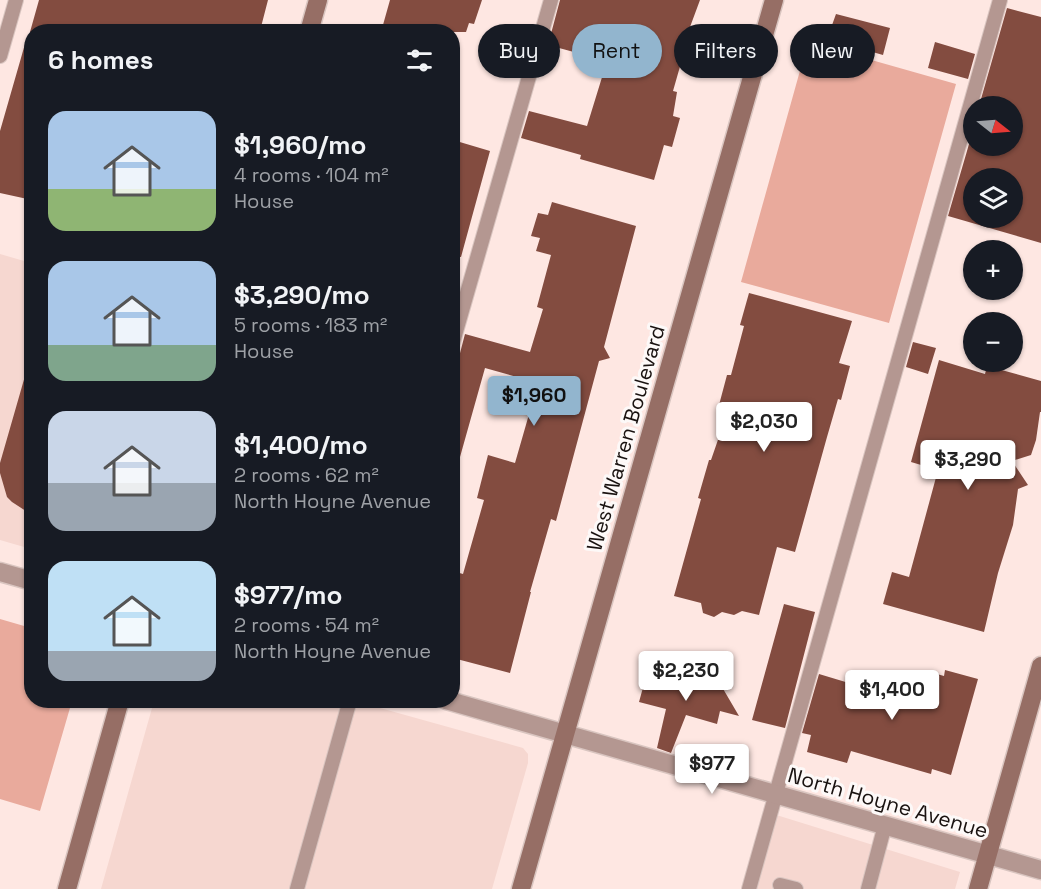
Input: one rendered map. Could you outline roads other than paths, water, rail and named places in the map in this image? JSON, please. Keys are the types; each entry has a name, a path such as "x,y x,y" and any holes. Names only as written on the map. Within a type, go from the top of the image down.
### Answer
{"street":[{"path":"311,24 318,0"},
{"name":"West Warren Boulevard","path":"521,889 774,0"},
{"path":"0,572 24,579"},
{"path":"978,889 1041,666"},
{"name":"North Hoyne Avenue","path":"460,704 1041,870"},
{"path":"67,889 118,708"}],"lane":[{"path":"0,56 5,19 16,0"},
{"path":"460,318 551,0"},
{"path":"749,889 1000,0"},
{"path":"297,889 348,708"},
{"path":"868,889 885,825"},
{"path":"780,885 796,889"}]}
